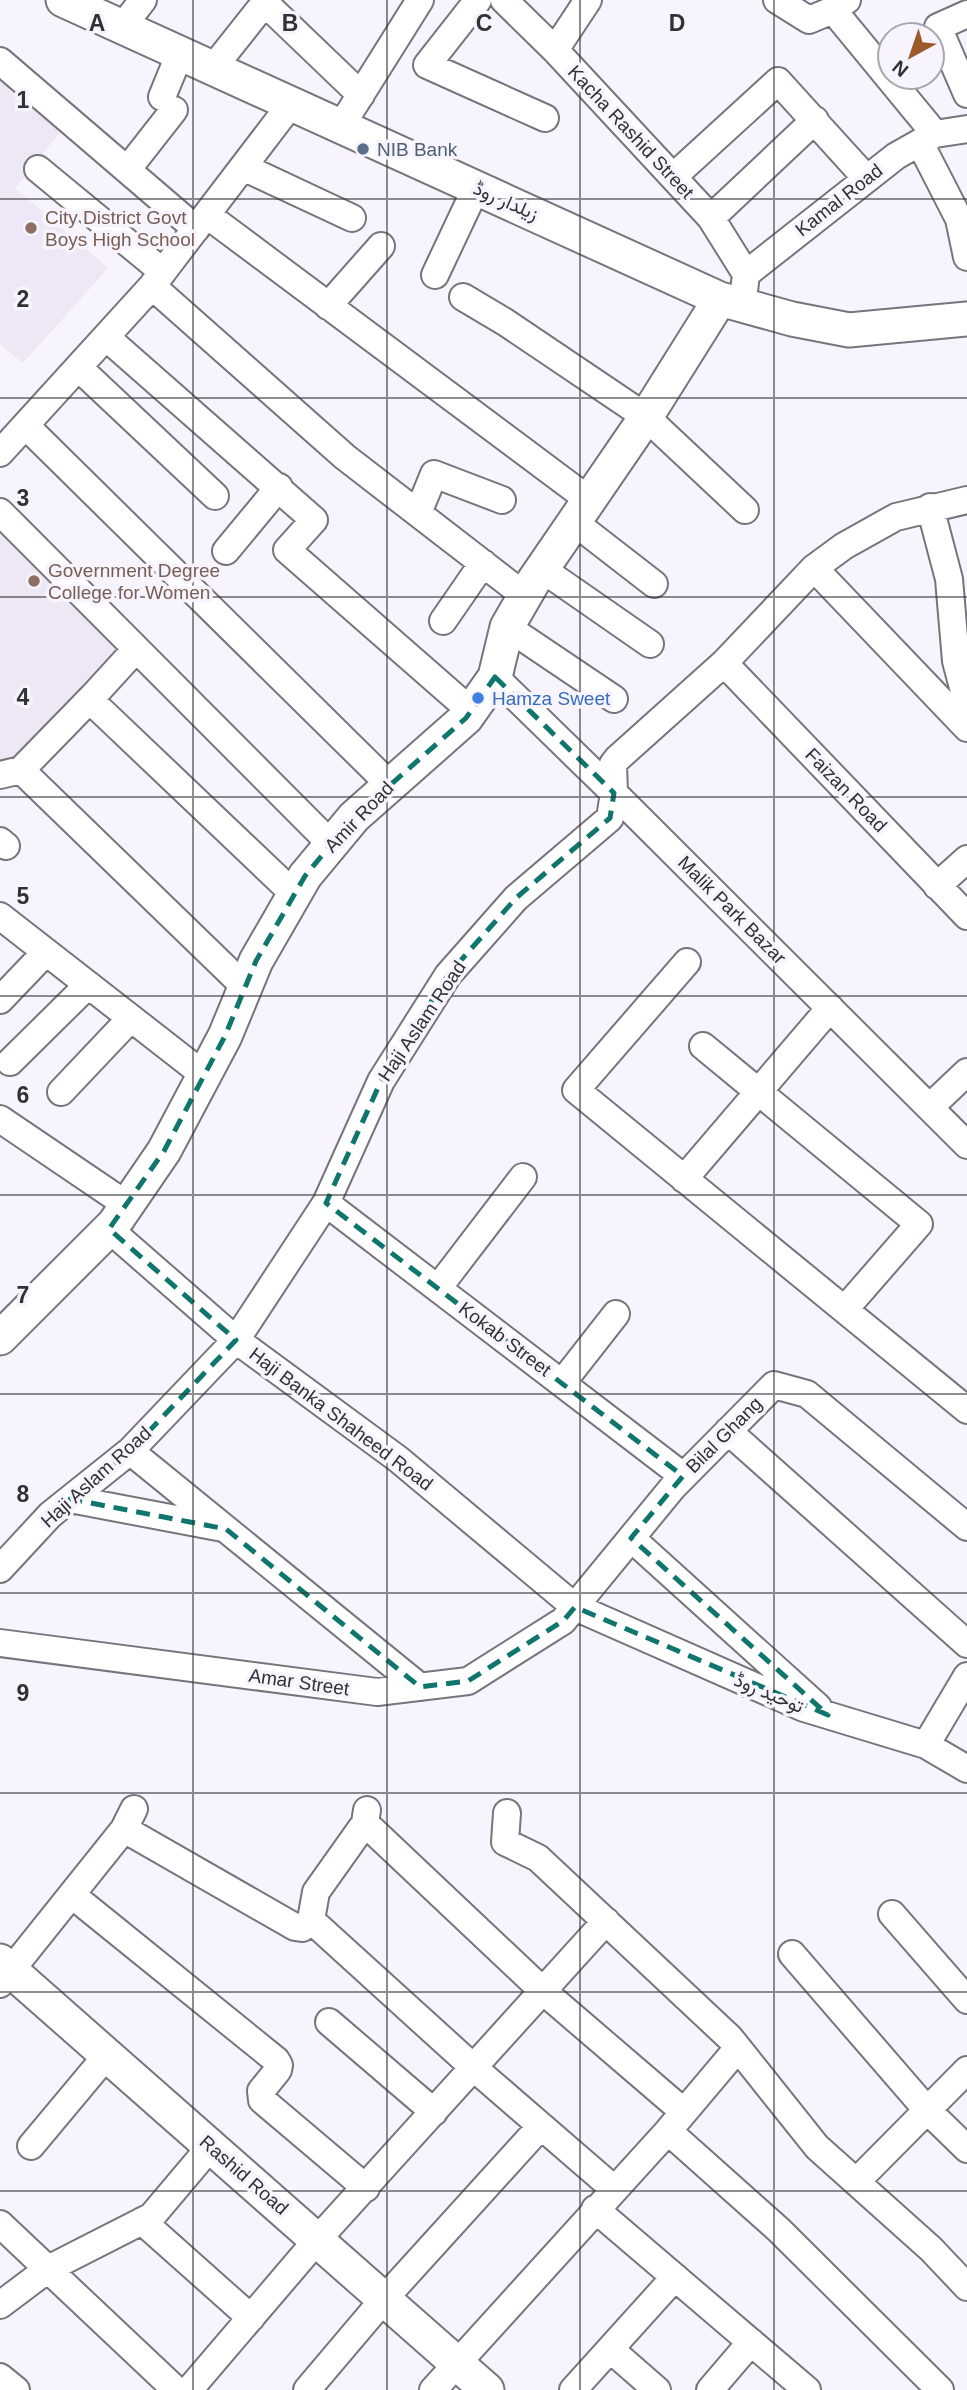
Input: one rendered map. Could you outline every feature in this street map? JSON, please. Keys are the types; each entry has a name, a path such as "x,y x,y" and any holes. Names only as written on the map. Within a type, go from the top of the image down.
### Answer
{"main road":[{"name":"زیلدار روڈ","path":"63,0 476,188 736,292 792,319 849,330 967,319"},
{"name":"Amir Road","path":"0,1338 118,1217 164,1151 225,1036 256,961 305,876 354,817 471,710 495,677 507,627 533,582 736,292"},
{"name":"Rashid Road","path":"4,1972 107,2055 487,2390"}],"street":[{"path":"122,27 143,0"},
{"path":"341,126 420,0"},
{"path":"478,0 427,65 545,118"},
{"name":"Kacha Rashid Street","path":"505,0 555,50 710,218 736,292"},
{"path":"555,50 588,0"},
{"path":"777,0 809,20 840,5 928,139 959,219 967,257"},
{"path":"213,68 266,1 361,95"},
{"path":"967,14 938,27 967,94"},
{"path":"127,170 168,104 180,53"},
{"path":"0,61 127,170 328,306 581,511 654,584"},
{"path":"673,177 778,81 866,178"},
{"path":"291,104 158,279 79,368 11,434 390,785"},
{"path":"710,218 815,120"},
{"name":"Kamal Road","path":"736,292 866,178 895,156 928,139 967,129"},
{"path":"243,167 352,218"},
{"path":"38,169 345,457 483,563 533,582 650,644"},
{"path":"435,275 476,188"},
{"path":"328,306 381,246"},
{"path":"463,297 505,322 646,417 745,510"},
{"path":"107,338 314,520 287,550 471,710"},
{"path":"79,368 215,496"},
{"path":"418,513 434,474 502,500"},
{"path":"226,551 279,487"},
{"name":"Haji Aslam Road","path":"0,1570 50,1516 130,1451 236,1340 326,1203 381,1081 448,975 516,898 610,818 614,793 612,771 617,759 724,663 814,568 844,546 896,517 967,499"},
{"path":"930,507 950,579 956,661 967,703"},
{"path":"0,512 331,844"},
{"path":"443,621 483,563"},
{"path":"814,568 967,728"},
{"path":"507,627 614,699"},
{"path":"136,649 90,700 10,772 245,987"},
{"name":"Faizan Road","path":"724,663 967,916"},
{"name":"Malik Park Bazar","path":"495,677 967,1144"},
{"path":"90,700 294,894"},
{"path":"937,886 967,859"},
{"path":"0,916 204,1075"},
{"path":"0,1000 46,952"},
{"path":"687,962 576,1090 967,1410"},
{"path":"10,1062 88,985"},
{"path":"684,1179 830,1008"},
{"path":"61,1092 131,1018"},
{"path":"703,1046 919,1224 845,1309"},
{"path":"930,1107 967,1072"},
{"name":"Haji Banka Shaheed Road","path":"0,1119 118,1217 236,1340 398,1459 575,1606"},
{"path":"438,1288 523,1177"},
{"name":"Kokab Street","path":"326,1203 684,1475"},
{"path":"562,1383 616,1314"},
{"name":"Bilal Ghang","path":"575,1606 684,1475 774,1385 807,1394 967,1527"},
{"path":"728,1431 967,1644"},
{"path":"130,1451 420,1687"},
{"path":"70,1499 226,1529"},
{"path":"631,1538 828,1715"},
{"name":"Amar Street","path":"0,1643 377,1692 468,1681 563,1621 575,1606"},
{"name":"توحید روڈ","path":"575,1606 804,1708 926,1745 967,1769"},
{"path":"926,1745 967,1676"},
{"path":"507,1813 505,1842 538,1858 738,2048 817,2147 931,2249 967,2287"},
{"path":"4,1972 72,1895 129,1819 295,1927 302,1928 311,1920 317,1892 366,1817 676,2121 779,2230 940,2390"},
{"path":"72,1895 276,2060 278,2070 261,2091 262,2100 366,2188"},
{"path":"892,1914 967,2000"},
{"path":"311,1920 474,2068 614,2189"},
{"path":"189,2390 317,2240 606,1921"},
{"path":"792,1954 927,2110 967,2149"},
{"path":"329,2022 434,2112"},
{"path":"433,2390 676,2121 738,2048"},
{"path":"31,2146 107,2055"},
{"path":"856,2182 967,2070"},
{"path":"307,2390 384,2299 541,2126"},
{"path":"0,2305 48,2269 152,2216 211,2146"},
{"path":"595,2209 807,2390"},
{"path":"142,2221 251,2318"},
{"path":"0,2224 176,2390"},
{"path":"573,2390 675,2277"},
{"path":"710,2390 751,2342"},
{"path":"610,2349 657,2390"},
{"path":"0,2377 16,2390"}],"highlighted area":[{"path":"495,677 614,793 610,818 516,898 448,975 381,1081 326,1203 683,1476 631,1538 828,1715 575,1607 563,1621 468,1681 420,1687 226,1529 70,1499 130,1451 236,1340 109,1229 164,1151 225,1036 256,961 305,876 354,817 466,718"}],"shaded area":[{"name":"City District Govt Boys High School","path":"0,63 67,123 15,188 108,268 23,363 0,344"},
{"name":"Government Degree College for Women","path":"0,512 136,649 0,775"}],"place":[{"name":"NIB Bank","path":"363,149"},
{"name":"City District Govt Boys High School","path":"31,228"},
{"name":"Government Degree College for Women","path":"34,581"},
{"name":"Hamza Sweet","path":"478,698"}]}
